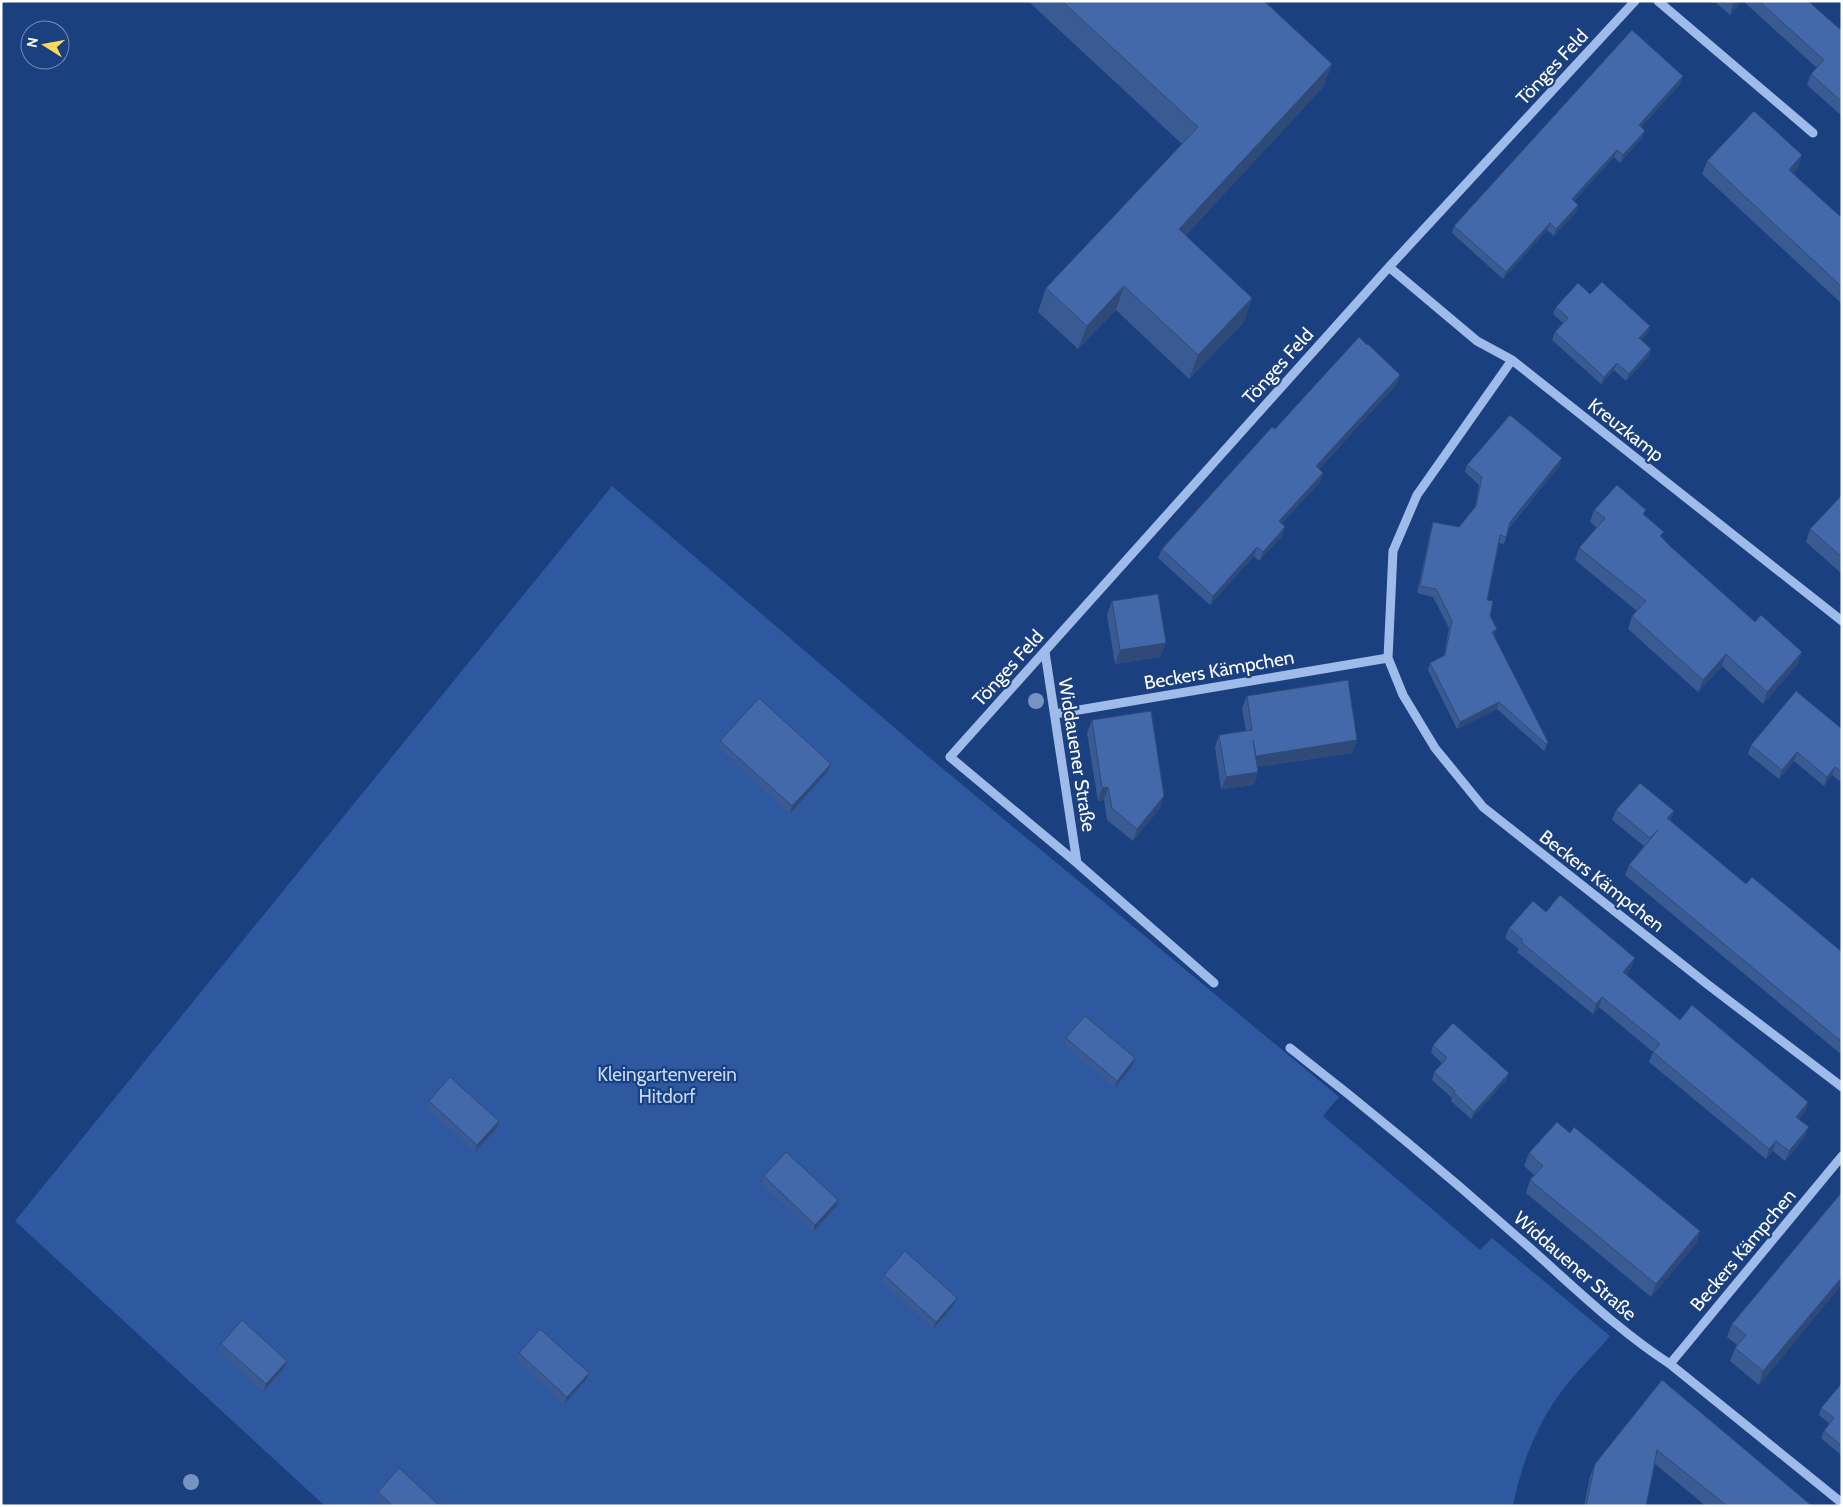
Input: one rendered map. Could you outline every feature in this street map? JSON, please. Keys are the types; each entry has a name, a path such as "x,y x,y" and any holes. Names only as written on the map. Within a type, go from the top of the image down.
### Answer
{"street":[{"name":"Tönges Feld","path":"950,757 1388,267 1635,1"},
{"path":"1658,1 1813,133"},
{"name":"Kreuzkamp","path":"1388,267 1477,341 1512,360 1842,622"},
{"name":"Beckers Kämpchen","path":"1512,360 1417,495 1392,551 1388,658 1403,694 1435,748 1483,807 1597,898 1842,1087"},
{"name":"Widdauener Straße","path":"1045,652 1077,863"},
{"name":"Beckers Kämpchen","path":"1055,714 1388,658"},
{"name":"Widdauener Straße","path":"950,757 1077,863 1214,983"},
{"name":"Widdauener Straße","path":"1290,1048 1344,1090 1503,1224 1643,1347 1670,1364 1842,1503"},
{"name":"Beckers Kämpchen","path":"1670,1364 1842,1156"}],"green space":[{"name":"Kleingartenverein Hitdorf","path":"612,486 930,758 1339,1097 1323,1116 1480,1250 1492,1238 1610,1336 1567,1385 1544,1418 1525,1461 1513,1506 325,1506 15,1221"}],"building":[{"path":"1062,1 1264,1 1332,64 1179,229 1252,298 1198,355 1124,286 1087,326 1046,288 1198,127"},
{"path":"1759,1 1808,1 1842,31 1842,102 1811,74 1824,60"},
{"path":"1632,30 1683,76 1639,125 1645,131 1623,155 1617,150 1572,199 1578,205 1556,229 1550,223 1506,272 1454,226"},
{"path":"1754,111 1802,155 1789,170 1842,218 1842,287 1707,161"},
{"path":"1602,282 1650,326 1639,338 1651,349 1629,374 1617,363 1604,377 1555,332 1568,318 1556,307 1578,283 1590,294"},
{"path":"1359,337 1400,375 1316,466 1323,473 1279,521 1285,527 1263,552 1257,547 1213,596 1162,549 1272,427 1275,429"},
{"path":"1510,415 1562,458 1510,522 1506,537 1500,535 1487,600 1493,601 1490,616 1497,629 1492,632 1548,742 1546,744 1499,702 1460,722 1430,663 1445,655 1452,621 1436,589 1420,586 1433,522 1459,527 1476,506 1482,477 1467,465"},
{"path":"1617,485 1646,510 1643,514 1664,532 1660,536 1671,547 1755,622 1761,615 1802,652 1767,692 1726,654 1703,680 1632,616 1646,601 1579,548 1605,518 1594,510"},
{"path":"1842,495 1842,557 1810,529"},
{"path":"1158,594 1166,643 1120,650 1112,601"},
{"path":"1348,680 1357,740 1256,756 1253,740 1258,772 1226,777 1219,735 1252,730 1247,696"},
{"path":"1796,691 1842,729 1842,772 1835,767 1827,777 1797,752 1782,770 1751,745"},
{"path":"759,698 831,764 792,806 720,741"},
{"path":"1151,711 1164,796 1137,829 1112,808 1108,787 1102,788 1092,720"},
{"path":"1640,783 1674,811 1667,818 1746,884 1752,877 1842,952 1842,1042 1629,865 1658,830 1650,838 1616,810"},
{"path":"1560,895 1635,958 1623,972 1680,1020 1692,1005 1808,1102 1796,1117 1809,1127 1789,1151 1776,1141 1769,1149 1653,1052 1660,1044 1602,997 1596,1004 1521,942 1523,940 1509,928 1533,901 1546,912"},
{"path":"1085,1016 1135,1058 1117,1081 1066,1038"},
{"path":"1453,1023 1509,1073 1474,1112 1434,1072 1447,1058 1433,1045"},
{"path":"450,1077 499,1121 477,1145 429,1101"},
{"path":"1557,1122 1570,1133 1574,1127 1700,1231 1656,1284 1530,1180 1543,1166 1529,1153"},
{"path":"786,1152 838,1200 815,1225 764,1176"},
{"path":"1842,1192 1842,1277 1763,1371 1735,1348 1746,1335 1732,1324"},
{"path":"905,1251 957,1298 936,1322 884,1275"},
{"path":"242,1320 287,1361 266,1384 221,1344"},
{"path":"540,1329 589,1373 567,1397 519,1353"},
{"path":"1662,1380 1812,1506 1726,1506 1657,1450 1646,1506 1586,1506 1595,1464"},
{"path":"1842,1383 1842,1446 1824,1431 1834,1418 1821,1408"},
{"path":"399,1468 440,1506 393,1506 378,1492"}]}
